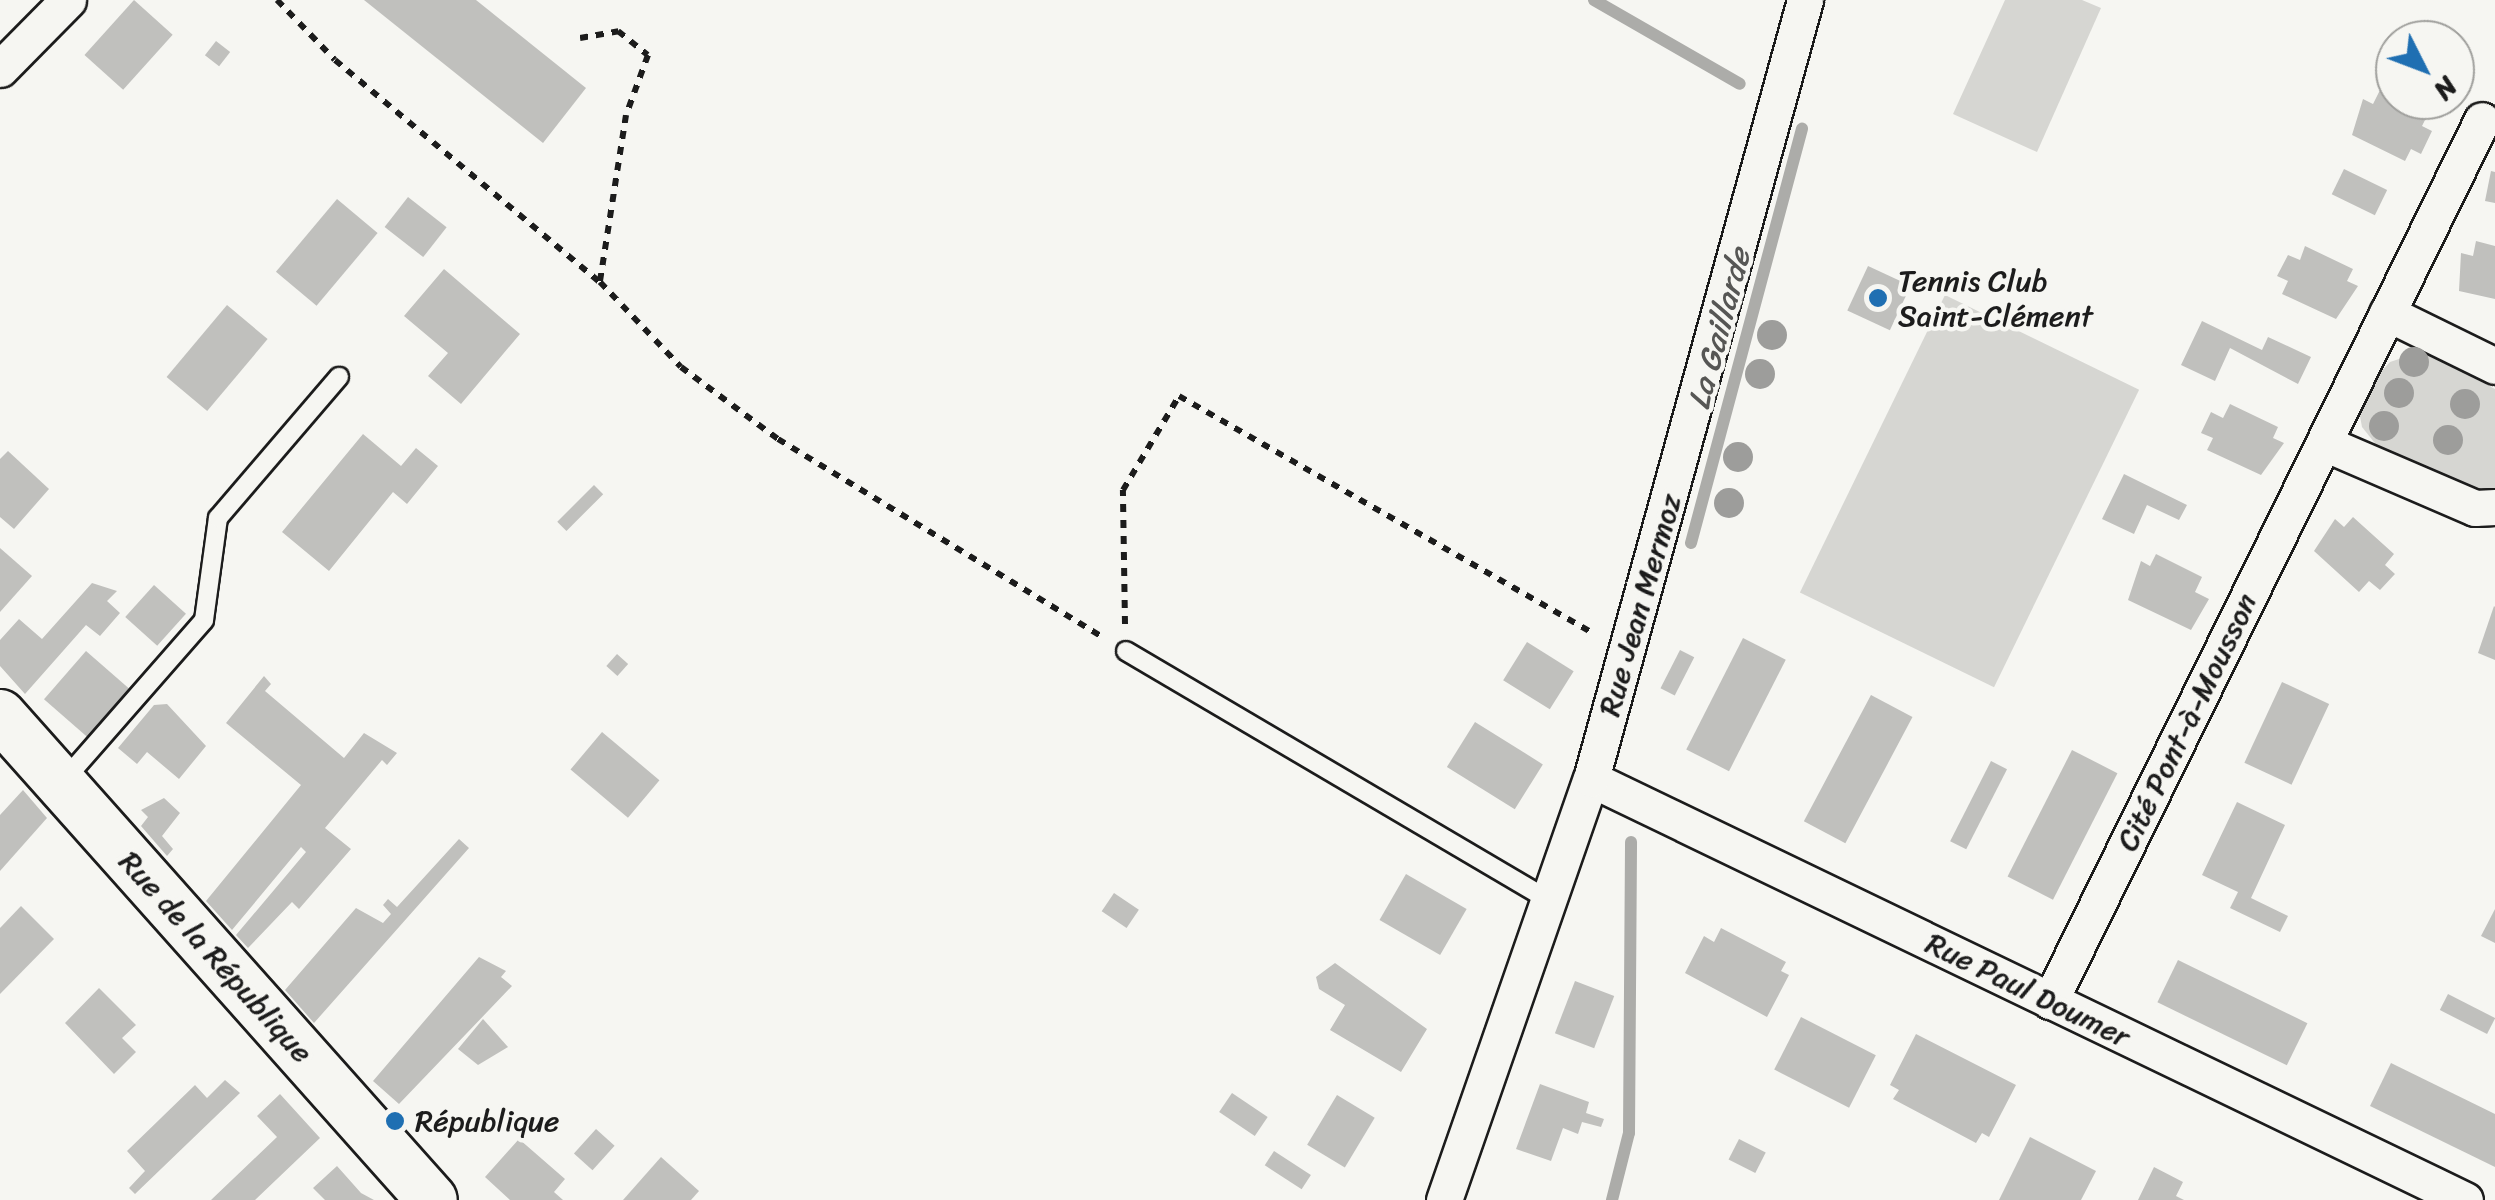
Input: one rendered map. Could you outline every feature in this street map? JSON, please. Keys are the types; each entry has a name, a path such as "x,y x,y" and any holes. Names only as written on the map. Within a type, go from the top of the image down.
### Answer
{"main road":[{"name":"Rue de la République","path":"0,714 432,1200"}],"street":[{"path":"0,68 68,0"},
{"name":"Rue Jean Mermoz","path":"1444,1200 1591,779 1805,0"},
{"name":"Cité Pont-à-Mousson","path":"2050,1001 2482,120"},
{"path":"2388,313 2495,366"},
{"path":"2324,443 2475,508 2495,506"},
{"name":"Rue Paul Doumer","path":"1591,779 2465,1200"}],"lane":[{"path":"61,783 204,620 218,518 339,378"},
{"path":"1126,650 1549,900"}],"path":[{"path":"277,0 335,60 600,282 681,367 778,439 1126,650"},
{"path":"580,38 618,32 648,55 626,115 600,282"},
{"path":"1126,650 1122,490 1179,396 1626,652"}],"shaded area":[{"path":"2005,0 2082,0 2101,8 2037,152 1953,114"},
{"path":"1945,295 2139,390 1994,687 1800,593"},
{"path":"2423,351 2495,389 2495,493 2468,493 2382,452 2362,427 2359,411 2377,376 2390,362"}],"building":[{"path":"134,0 173,35 123,90 84,55"},
{"path":"364,0 476,0 586,88 543,143"},
{"path":"216,41 230,52 219,66 205,55"},
{"path":"2363,99 2373,104 2375,100 2375,120 2425,120 2422,126 2432,131 2421,154 2411,149 2405,161 2352,135"},
{"path":"2344,169 2387,190 2375,215 2332,194"},
{"path":"2491,171 2495,172 2495,203 2485,201"},
{"path":"408,197 447,227 423,257 385,227"},
{"path":"337,199 378,233 317,306 276,272"},
{"path":"2476,241 2495,246 2495,299 2459,291 2461,253 2473,256"},
{"path":"2305,246 2353,269 2347,281 2358,286 2336,319 2282,294 2288,281 2277,276 2288,255 2300,260"},
{"name":"Tennis Club Saint-Clément","path":"1868,266 1911,286 1890,330 1847,310"},
{"path":"444,269 520,334 461,404 428,376 448,353 404,316"},
{"path":"227,305 268,339 207,411 167,377"},
{"path":"2202,321 2262,350 2268,337 2311,357 2298,384 2230,348 2215,381 2181,365"},
{"path":"2230,404 2278,427 2273,438 2284,443 2261,475 2207,450 2213,438 2201,433 2211,412 2223,418"},
{"path":"363,434 401,466 416,448 438,466 407,504 393,492 329,571 282,532"},
{"path":"8,451 49,489 14,529 0,517 0,459"},
{"path":"2124,474 2187,505 2179,520 2147,505 2134,534 2102,519"},
{"path":"594,485 603,494 566,531 557,522"},
{"path":"2353,517 2394,554 2385,565 2395,574 2380,590 2369,581 2359,592 2314,551 2335,519 2344,527"},
{"path":"0,548 32,576 0,612"},
{"path":"2156,554 2202,577 2195,592 2209,599 2191,630 2128,600 2141,561 2150,566"},
{"path":"92,583 117,591 107,601 120,613 100,636 86,625 25,694 0,666 0,640 19,619 42,639"},
{"path":"154,585 186,614 157,646 125,617"},
{"path":"2495,607 2495,660 2478,653"},
{"path":"1743,638 1786,660 1729,771 1686,749"},
{"path":"1527,642 1574,671 1550,709 1503,680"},
{"path":"1680,650 1694,657 1675,696 1660,688"},
{"path":"86,651 129,688 87,737 44,699"},
{"path":"617,654 628,664 617,676 606,666"},
{"path":"264,676 271,684 265,691 344,758 364,733 397,753 387,765 382,760 325,828 351,849 299,909 292,902 248,948 236,935 306,852 301,847 232,930 206,901 301,785 226,723"},
{"path":"2282,682 2329,704 2292,785 2244,763"},
{"path":"1871,695 1912,717 1845,843 1804,821"},
{"path":"167,704 206,746 179,779 147,752 137,764 118,748 154,705"},
{"path":"1475,722 1543,764 1515,809 1447,767"},
{"path":"602,732 659,780 628,818 571,770"},
{"path":"2072,750 2117,773 2053,900 2008,877"},
{"path":"1991,761 2007,769 1966,849 1950,841"},
{"path":"23,790 47,818 0,871 0,815"},
{"path":"164,798 180,813 162,836 173,849 167,856 141,826 148,817 141,810"},
{"path":"2237,802 2285,825 2251,898 2288,916 2280,932 2230,908 2238,892 2202,875"},
{"path":"459,839 469,848 314,1023 285,990 356,908 383,923 391,914 383,905 388,899 397,907"},
{"path":"1406,874 1467,909 1440,955 1380,920"},
{"path":"1114,893 1139,910 1127,928 1102,911"},
{"path":"21,906 54,939 0,994 0,928"},
{"path":"2495,909 2495,943 2481,936"},
{"path":"1721,928 1786,962 1781,971 1789,975 1767,1017 1685,973 1704,936 1714,942"},
{"path":"479,957 506,971 501,977 512,986 399,1104 373,1081"},
{"path":"2178,960 2307,1023 2287,1065 2157,1002"},
{"path":"1335,963 1427,1029 1401,1072 1330,1030 1345,1005 1319,989 1316,977"},
{"path":"1575,981 1614,996 1594,1048 1555,1033"},
{"path":"99,988 136,1025 122,1038 136,1052 114,1074 65,1023"},
{"path":"2448,994 2495,1018 2487,1034 2440,1010"},
{"path":"1801,1017 1876,1055 1849,1108 1774,1070"},
{"path":"483,1019 508,1047 478,1065 458,1049"},
{"path":"1916,1034 2016,1085 1989,1137 1982,1133 1976,1143 1893,1099 1899,1090 1890,1085"},
{"path":"2391,1063 2495,1114 2495,1167 2370,1106"},
{"path":"225,1080 240,1093 135,1194 129,1188 145,1171 127,1151 195,1085 207,1098"},
{"path":"1540,1084 1589,1102 1586,1113 1604,1119 1601,1127 1582,1122 1578,1134 1563,1128 1551,1161 1516,1149"},
{"path":"1232,1093 1268,1117 1255,1136 1219,1112"},
{"path":"280,1094 320,1138 255,1200 211,1200 277,1137 257,1116"},
{"path":"1337,1095 1375,1118 1345,1167 1307,1145"},
{"path":"596,1129 615,1146 592,1170 574,1154"},
{"path":"2030,1137 2096,1171 2081,1200 1999,1200"},
{"path":"519,1139 565,1179 554,1192 563,1200 510,1200 485,1177"},
{"path":"1739,1139 1766,1153 1755,1173 1729,1159"},
{"path":"1274,1151 1311,1175 1302,1189 1265,1165"},
{"path":"661,1157 699,1191 691,1200 623,1200"},
{"path":"337,1166 361,1193 374,1200 325,1200 313,1188"},
{"path":"2154,1167 2183,1182 2176,1196 2184,1200 2138,1200"}],"waterway":[{"name":"La Gaillarde","path":"1594,0 1740,84"},
{"name":"La Gaillarde","path":"1691,543 1802,129"},
{"name":"La Gaillarde","path":"1612,1200 1629,1133 1631,842"}],"place":[{"name":"Tennis Club Saint-Clément","path":"1878,298"},
{"name":"République","path":"395,1121"}]}
